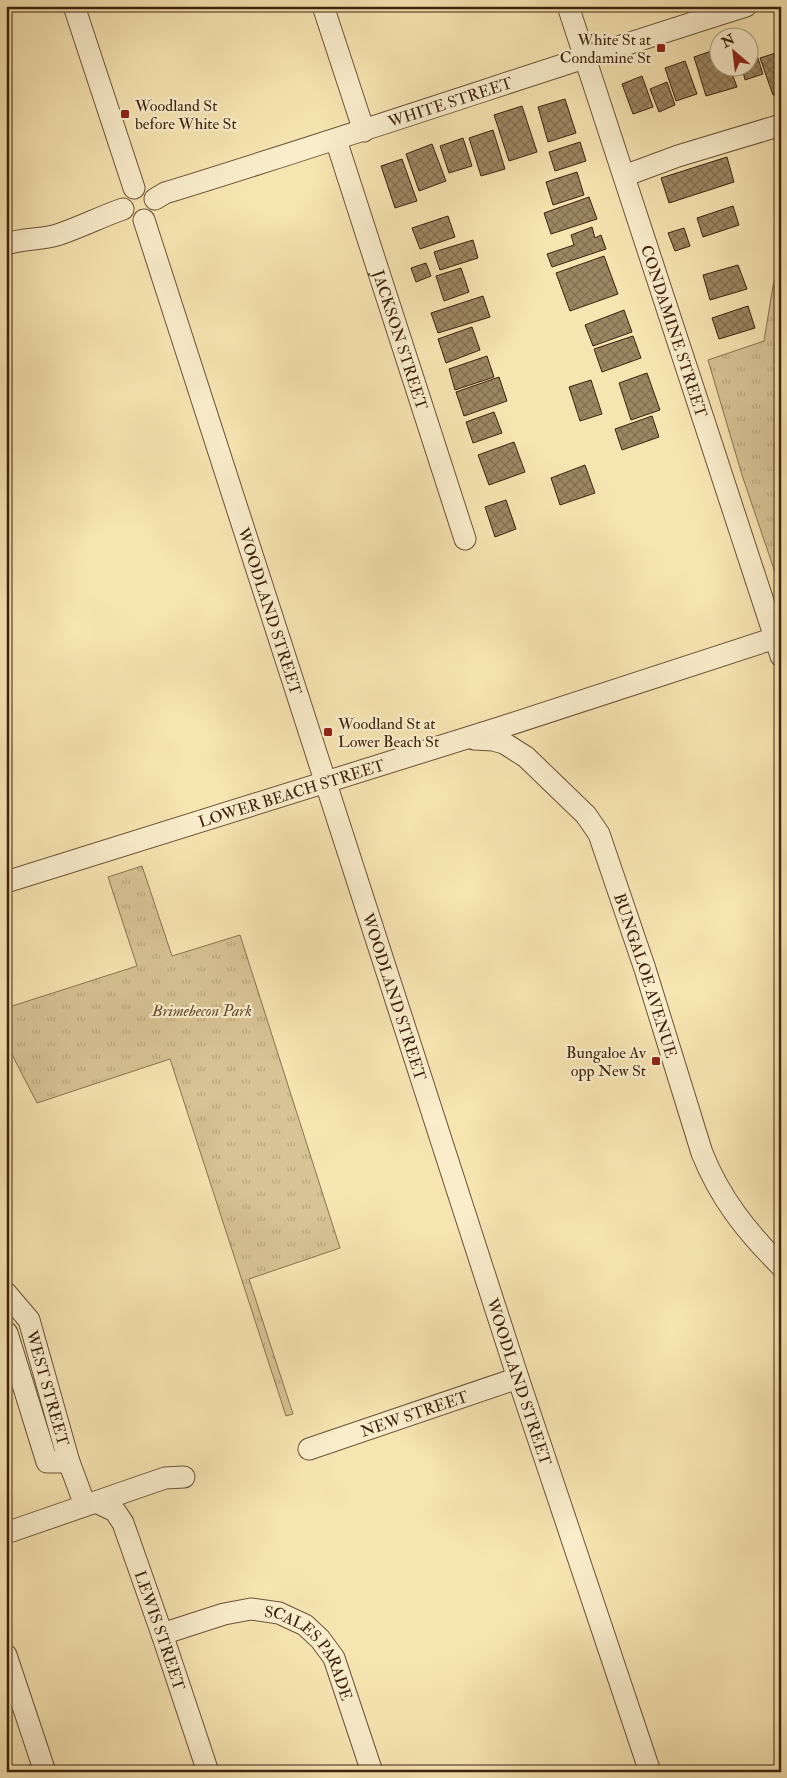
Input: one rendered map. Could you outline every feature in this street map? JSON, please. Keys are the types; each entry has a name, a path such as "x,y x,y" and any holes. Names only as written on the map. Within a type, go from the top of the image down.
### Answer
{"street":[{"path":"74,6 134,188"},
{"path":"323,6 364,131"},
{"name":"CONDAMINE STREET","path":"568,6 778,647"},
{"name":"WHITE STREET","path":"155,199 165,193 364,131 584,57 746,6"},
{"path":"624,176 696,150 781,125"},
{"name":"JACKSON STREET","path":"336,140 465,539"},
{"path":"134,188 147,189 155,199 156,204 152,214 144,220 129,218 123,209 125,194 134,188"},
{"path":"6,244 20,239 54,236 123,209"},
{"name":"WOODLAND STREET","path":"144,220 518,1378 650,1772"},
{"name":"LOWER BEACH STREET","path":"6,882 461,739 778,647"},
{"name":"BUNGALOE AVENUE","path":"461,739 493,740 515,748 586,815 599,834 645,969 708,1170 740,1222 781,1266"},
{"name":"WEST STREET","path":"6,1294 28,1320 70,1462 90,1504"},
{"name":"WEST STREET","path":"7,1333 47,1462 70,1462"},
{"name":"NEW STREET","path":"309,1448 518,1378"},
{"path":"6,1533 165,1478 184,1477"},
{"name":"LEWIS STREET","path":"90,1504 115,1511 123,1523 208,1772"},
{"name":"SCALES PARADE","path":"162,1634 224,1614 251,1609 279,1613 305,1625 320,1638 334,1658 372,1772"},
{"path":"6,1655 45,1772"}],"green space":[{"path":"780,263 781,590 742,475 708,360 764,341 773,286"},
{"name":"Brimebecon Park","path":"142,866 172,956 240,935 340,1248 249,1279 293,1414 286,1416 170,1059 37,1103 6,1043 6,1008 137,966 108,877"}],"building":[{"path":"710,51 710,78 734,78 737,87 706,96 694,57"},
{"path":"779,52 781,57 781,93 773,95 760,58"},
{"path":"685,61 697,94 676,101 665,68"},
{"path":"642,76 653,107 633,114 622,84"},
{"path":"667,82 675,105 659,112 650,89"},
{"path":"565,99 576,133 548,142 538,107"},
{"path":"522,106 537,152 509,161 494,115"},
{"path":"493,130 505,169 481,176 469,138"},
{"path":"463,138 472,166 449,173 440,146"},
{"path":"580,142 586,161 555,171 549,152"},
{"path":"432,144 446,181 419,191 406,154"},
{"path":"727,157 734,182 669,203 661,178"},
{"path":"402,159 417,201 395,208 381,166"},
{"path":"577,172 584,195 553,205 546,182"},
{"path":"589,197 597,219 551,234 544,213"},
{"path":"733,206 739,225 703,237 697,218"},
{"path":"448,216 455,237 420,249 412,228"},
{"path":"592,227 595,238 601,235 606,249 552,267 547,254 574,245 571,235"},
{"path":"684,228 690,246 675,251 668,233"},
{"path":"473,240 478,258 440,270 434,252"},
{"path":"604,256 618,294 570,311 556,273"},
{"path":"426,263 431,276 416,282 411,268"},
{"path":"738,265 747,289 710,300 703,275"},
{"path":"461,268 469,292 444,301 436,276"},
{"path":"483,296 490,317 438,333 431,313"},
{"path":"748,306 755,328 719,339 712,318"},
{"path":"624,310 632,332 593,346 585,325"},
{"path":"472,327 480,350 446,363 438,339"},
{"path":"633,336 641,358 602,372 594,349"},
{"path":"487,356 494,377 455,390 449,369"},
{"path":"647,373 660,410 631,420 619,383"},
{"path":"499,377 507,401 464,416 456,392"},
{"path":"591,380 602,414 580,421 569,387"},
{"path":"494,412 502,433 473,443 466,422"},
{"path":"652,416 659,437 622,450 615,429"},
{"path":"514,442 525,472 489,485 478,455"},
{"path":"585,465 595,493 560,505 551,478"},
{"path":"506,500 516,529 495,537 485,507"}],"place":[{"name":"White St at Condamine St","path":"661,48"},
{"name":"Woodland St before White St","path":"125,114"},
{"name":"Woodland St at Lower Beach St","path":"328,732"},
{"name":"Bungaloe Av opp New St","path":"656,1061"}]}
